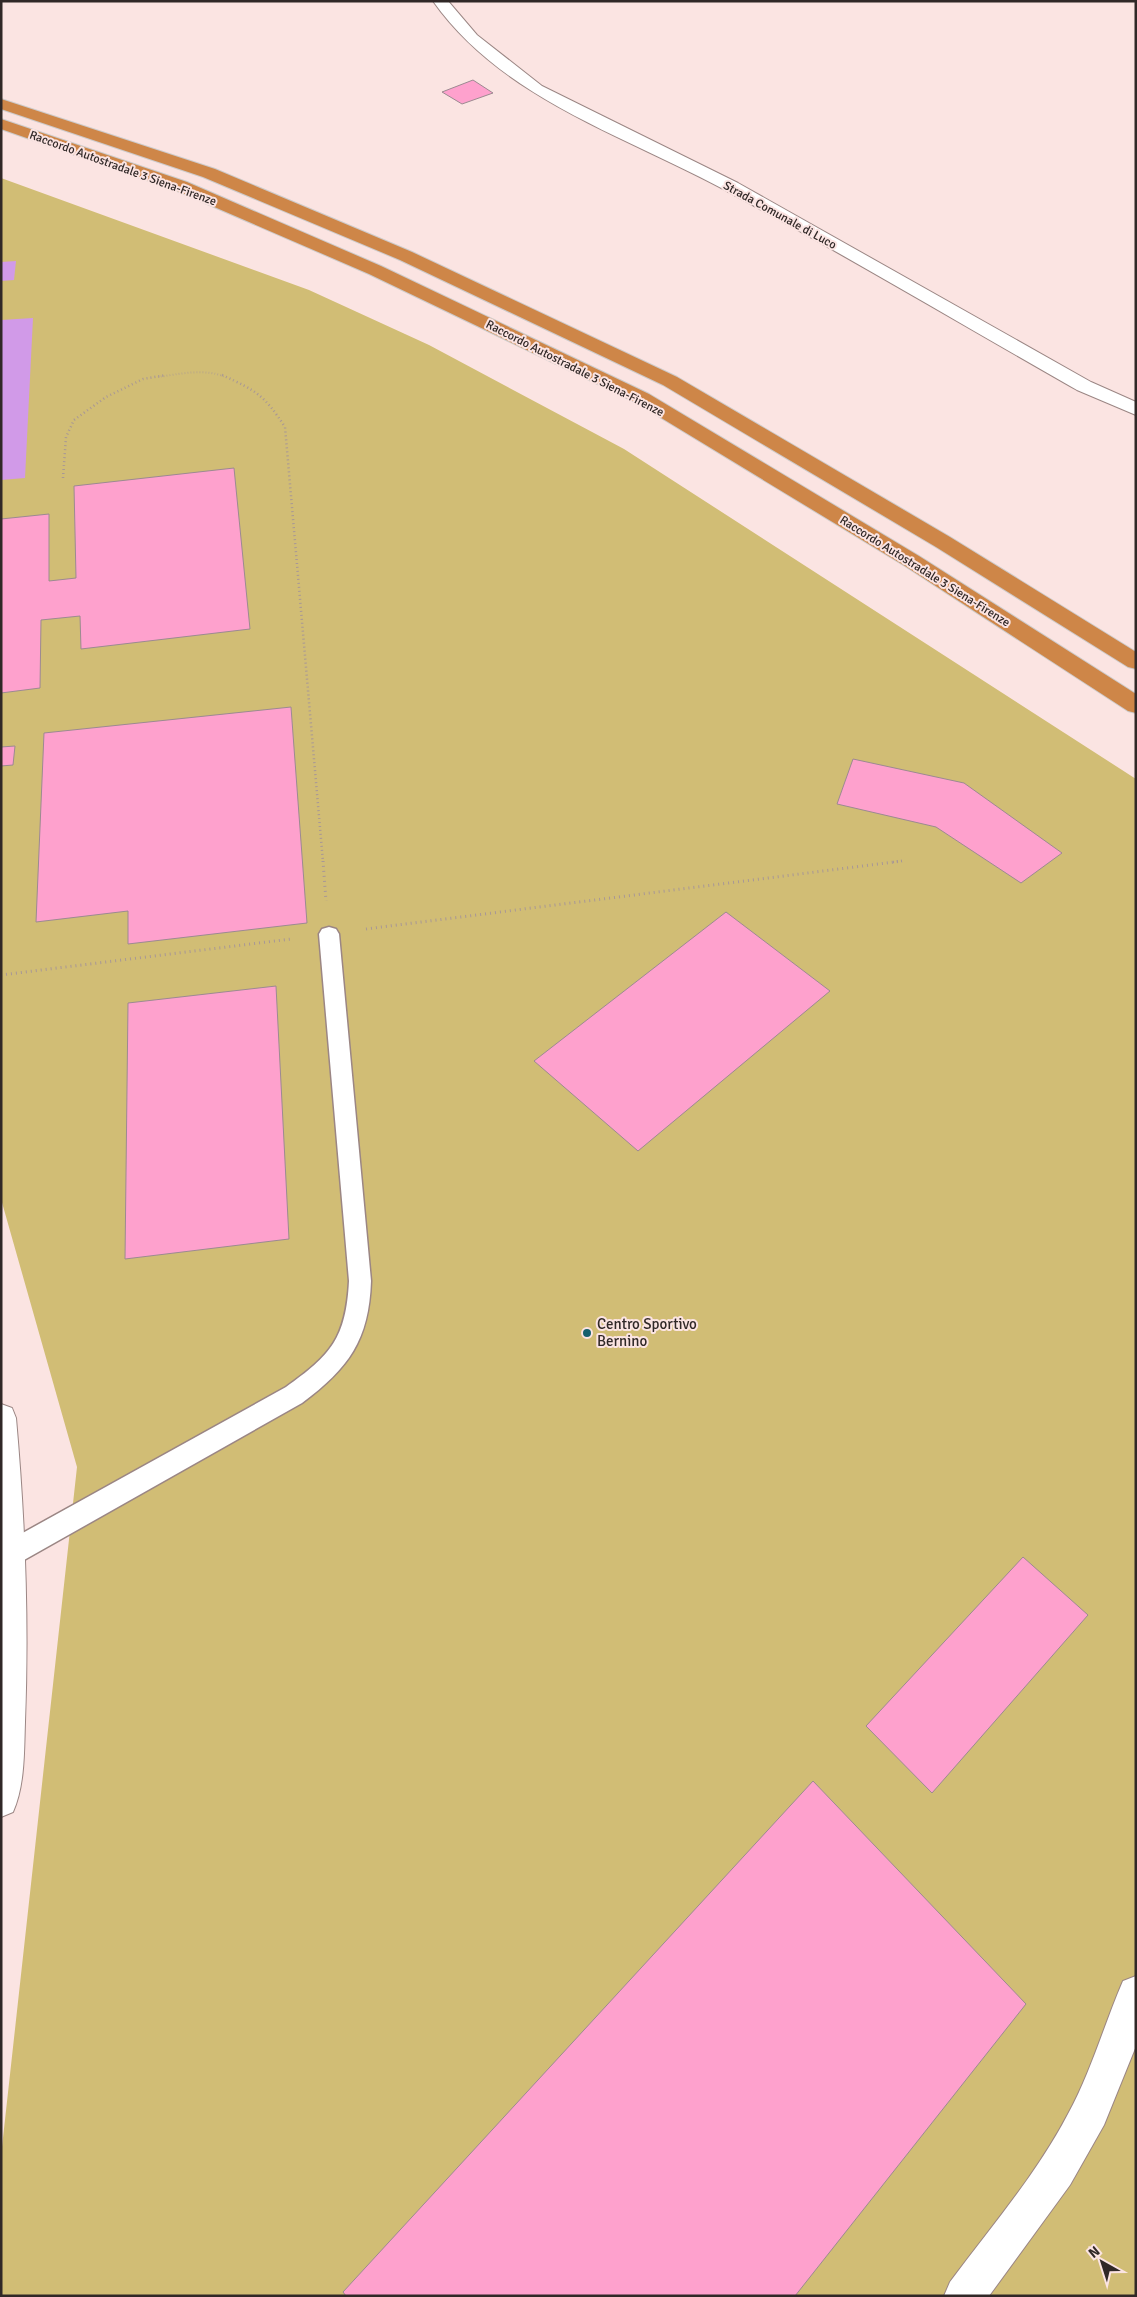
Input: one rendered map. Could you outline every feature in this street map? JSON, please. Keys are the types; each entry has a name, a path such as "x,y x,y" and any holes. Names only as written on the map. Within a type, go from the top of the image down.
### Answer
{"highway":[{"name":"Raccordo Autostradale 3 Siena-Firenze","path":"1,104 209,173 406,256 670,381 943,542 1136,662"},
{"name":"Raccordo Autostradale 3 Siena-Firenze","path":"1,124 181,186 375,270 642,398 912,561 1136,705"}],"street":[{"name":"Strada Comunale di Luco","path":"440,1 472,38 536,89 732,187 1084,386 1136,409"},
{"path":"1,1418 8,1554 11,1673 9,1730 1,1800"},
{"path":"964,2296 1053,2175 1081,2130 1103,2086 1136,1994"}],"lane":[{"path":"8,1554 294,1395 318,1378 335,1361 356,1326 360,1303 360,1282 329,934"}],"path":[{"path":"63,478 66,437 74,420 106,396 143,379 182,373 217,374 252,389 269,403 285,427 329,934"},
{"path":"1,975 902,861"}],"shaded area":[{"name":"Centro Sportivo Bernino","path":"1,178 309,290 429,345 624,449 1136,779 1136,2296 1,2296 1,2156 77,1467 1,1199"},
{"path":"16,261 14,280 1,281 1,262"},
{"path":"33,318 25,478 1,480 1,320"}],"building":[{"path":"473,80 493,93 462,104 442,92"},
{"path":"234,468 250,629 81,649 80,616 41,620 40,688 1,693 1,519 49,514 49,581 76,578 74,486"},
{"path":"291,707 307,923 128,944 128,911 36,922 44,733"},
{"path":"15,746 13,765 1,766 1,747"},
{"path":"853,759 964,783 1062,853 1021,883 936,827 837,804"},
{"path":"726,912 830,991 638,1151 534,1061"},
{"path":"276,986 289,1239 125,1259 128,1003"},
{"path":"1023,1557 1088,1615 932,1793 866,1726"},
{"path":"813,1781 1026,2004 795,2296 346,2296 343,2292"}],"place":[{"name":"Centro Sportivo Bernino","path":"587,1333"}]}
